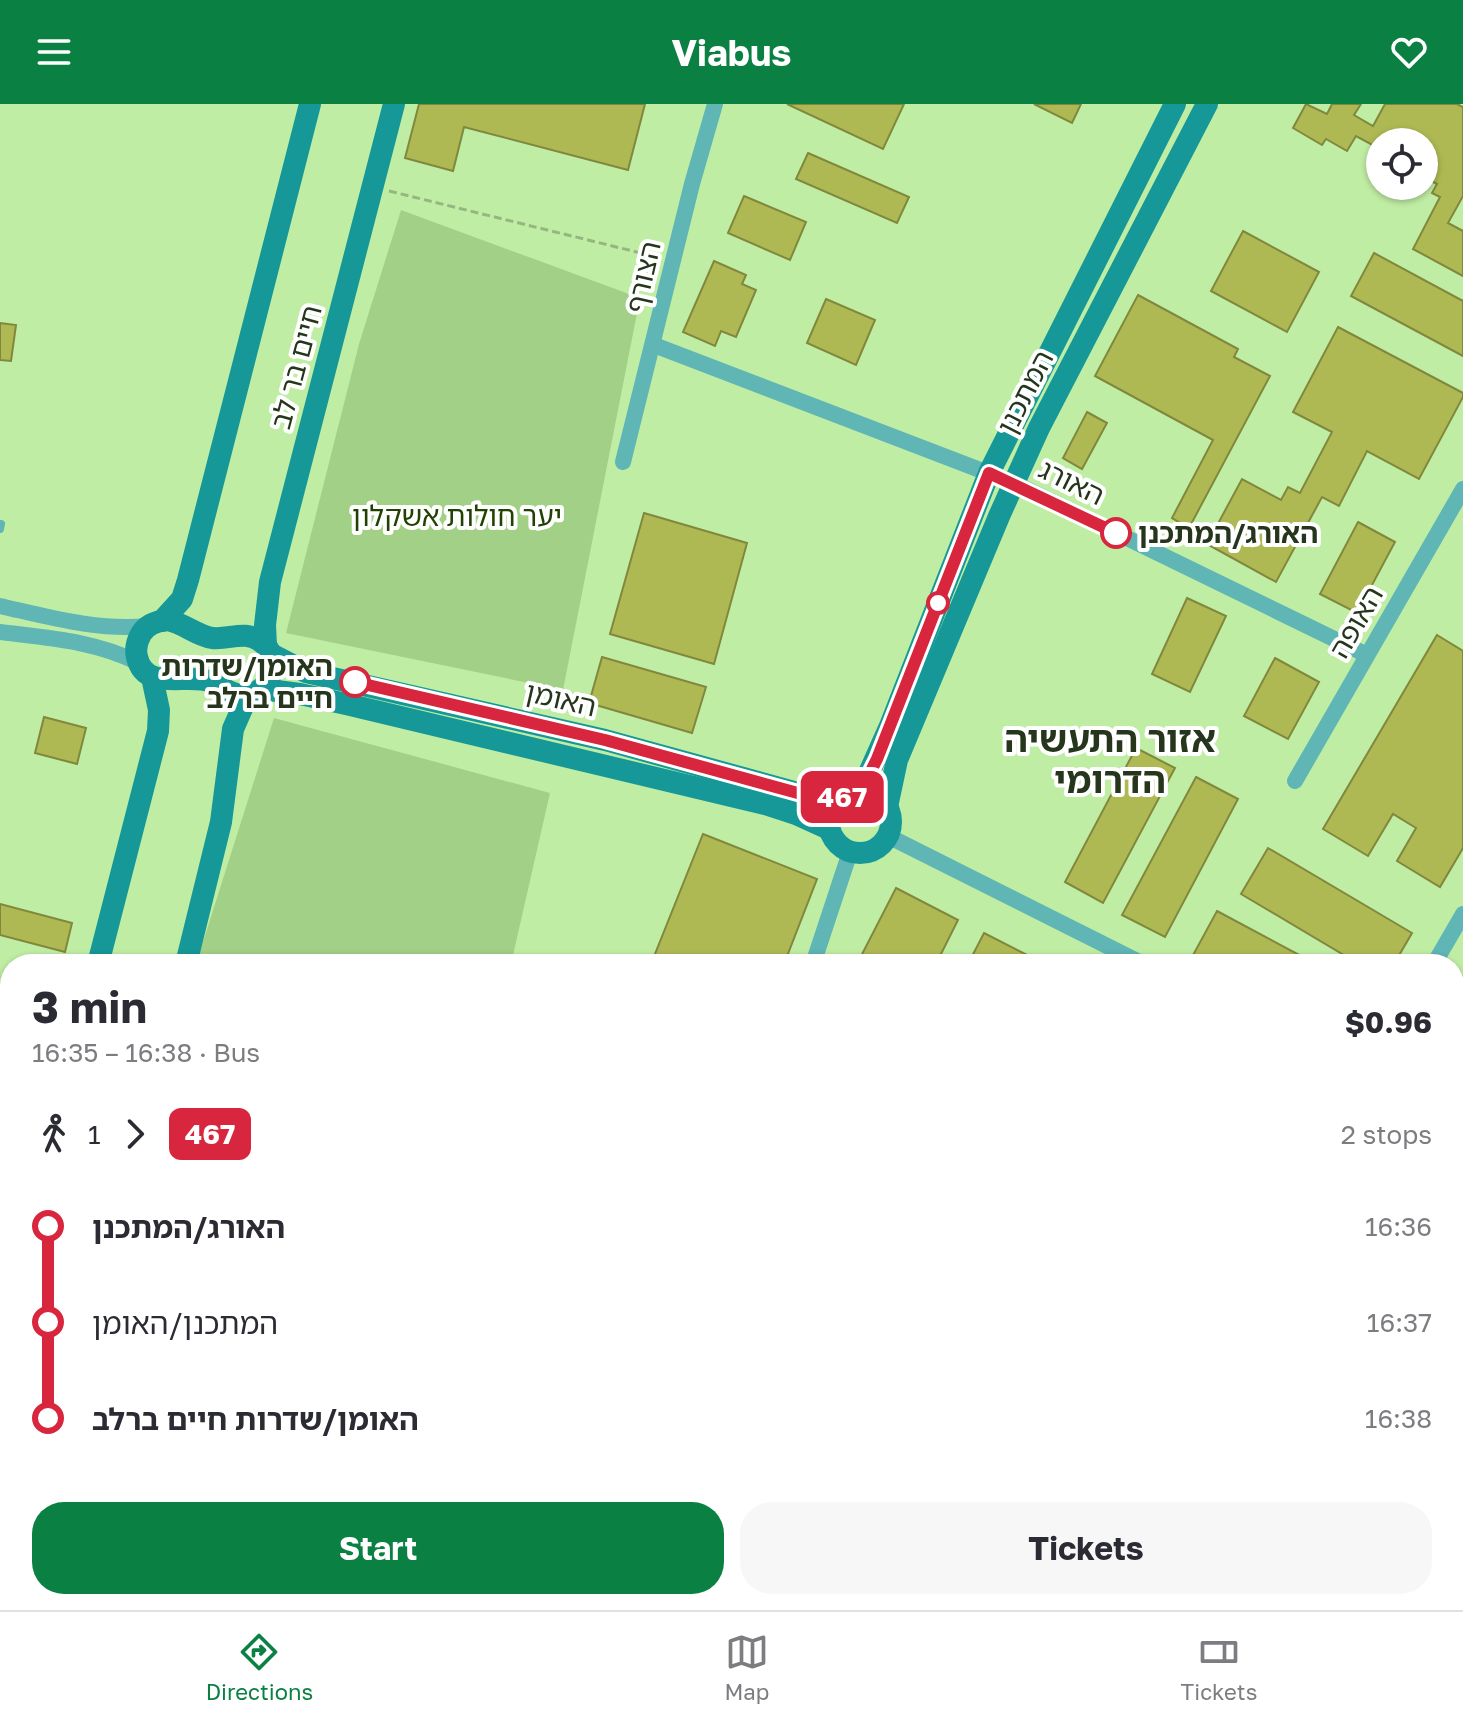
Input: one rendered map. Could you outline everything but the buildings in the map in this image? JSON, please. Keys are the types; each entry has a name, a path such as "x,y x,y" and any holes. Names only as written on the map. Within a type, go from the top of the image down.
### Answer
{"street":[{"name":"חיים בר לב","path":"155,624 182,599 188,580 310,104"},
{"name":"חיים בר לב","path":"254,692 272,673 265,625 270,582 394,104"},
{"name":"הצורף","path":"623,462 715,104"},
{"name":"המתכנן","path":"861,791 890,726 989,473 1175,104"},
{"name":"המתכנן","path":"887,807 897,760 1039,428 1207,104"},
{"name":"האורג","path":"654,345 1014,483 1367,655"},
{"name":"האופה","path":"1295,781 1463,489"},
{"path":"0,606 113,628 155,624"},
{"name":"האומן","path":"155,624 177,622 208,637 249,636 306,672 605,740 816,798 838,800"},
{"path":"101,954 158,731 159,710 137,643 155,624"},
{"path":"0,632 86,643 122,654 146,670"},
{"name":"האומן","path":"146,670 166,680 204,680 234,694 300,694 346,704 750,800 796,814 829,829"},
{"path":"188,954 221,822 233,729 254,692"},
{"path":"861,791 876,795 887,807 891,826 883,843 868,853 850,852 833,839 829,829 830,813 838,800 861,791"},
{"path":"888,836 1123,954"},
{"path":"816,954 850,852"},
{"path":"1440,954 1463,914"}],"path":[{"path":"374,187 674,261"}],"shaded area":[{"path":"0,104 1463,104 1463,954 0,954"}],"green space":[{"name":"יער חולות אשקלון","path":"401,210 640,298 563,690 286,633 359,344"},
{"path":"274,718 550,793 513,954 199,954"}],"bus line":[{"name":"467","path":"355,682 605,740 816,798 838,800 861,791 877,759 989,473 1116,533"}],"place":[{"name":"האורג/המתכנן","path":"1116,533"},
{"name":"האומן/שדרות חיים ברלב","path":"355,682"}],"district":[{"name":"אזור התעשיה הדרומי","path":"1110,760"}]}
